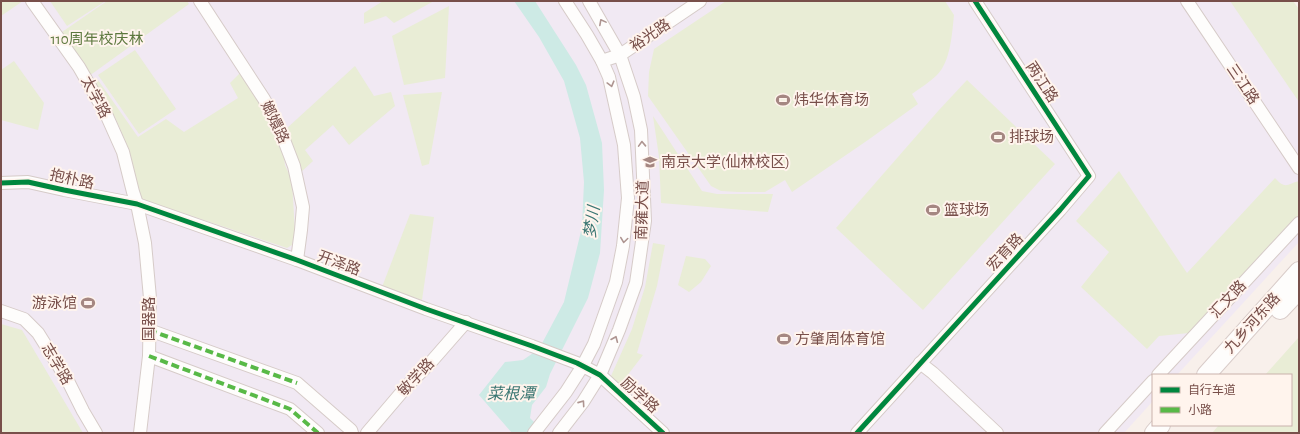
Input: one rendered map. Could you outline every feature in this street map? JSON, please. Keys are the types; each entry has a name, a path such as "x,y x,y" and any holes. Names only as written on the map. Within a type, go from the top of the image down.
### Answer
{"main road":[{"name":"九乡河东路","path":"1207,374 1299,271"},
{"name":"九乡河东路","path":"1221,374 1299,290"}],"street":[{"name":"太学路","path":"32,1 79,67 106,114 122,152 133,192 138,204"},
{"name":"嫏嬛路","path":"200,1 264,99 280,127 292,160 303,207 297,260"},
{"name":"南雍大道","path":"534,433 566,392 580,365 594,344 616,282 623,246 628,198 624,145 610,78 587,35 565,1"},
{"name":"南雍大道","path":"560,431 583,402 600,375 619,330 636,284 645,221 641,130 634,97 620,55 589,1"},
{"name":"裕光路","path":"602,61 620,55 700,1"},
{"name":"两江路","path":"974,1 1089,176"},
{"name":"三江路","path":"1187,1 1299,168"},
{"name":"宏育路","path":"856,433 1060,210 1089,176"},
{"name":"抱朴路","path":"1,183 28,182 138,204"},
{"name":"开泽路","path":"138,204 297,260 580,365"},
{"name":"国器路","path":"138,204 145,243 150,298 149,356 140,433"},
{"path":"626,220 645,221"},
{"name":"汇文路","path":"1159,374 1299,223"},
{"name":"志学路","path":"1,311 24,319 38,333 68,381 96,433"},
{"name":"敏学路","path":"367,433 407,386 431,362 466,322"},
{"path":"149,330 297,383 351,430 352,433"},
{"path":"149,356 290,409 318,433"},
{"path":"920,363 933,373 996,433"},
{"name":"励学路","path":"580,365 600,375 664,433"},
{"path":"1105,433 1152,382"}],"shaded area":[{"name":"南京大学(仙林校区)","path":"1,1 1242,1 1299,83 1299,242 1178,374 1152,374 1152,402 1124,433 1,433"}],"green space":[{"path":"1,1 23,1 1,16"},
{"path":"50,1 103,1 104,2 67,26"},
{"name":"110周年校庆林","path":"107,1 187,1 189,4 89,76 62,32"},
{"path":"383,1 434,1 394,23 386,16 364,24 364,13"},
{"name":"炜华体育场","path":"726,1 945,1 954,15 950,46 942,69 928,83 912,94 918,104 792,192 785,180 765,192 721,191 711,186 648,96 649,72 654,49"},
{"path":"1230,1 1293,1 1299,9 1299,102"},
{"path":"449,6 445,78 404,85 392,36"},
{"path":"135,50 176,109 139,134 98,75"},
{"path":"14,61 44,103 38,130 1,120 1,70"},
{"path":"355,66 374,96 391,92 395,106 349,145 333,125 305,150 313,161 300,173 286,129"},
{"path":"241,72 264,111 283,149 285,165 292,181 295,232 292,245 287,248 141,199 129,154 121,132 111,110 95,83 98,80 138,137 166,119 184,132 238,98 230,83"},
{"name":"篮球场","path":"967,80 1055,164 923,310 836,228"},
{"path":"442,92 429,164 422,166 403,95"},
{"path":"653,116 702,191 717,194 773,194 768,212 661,203 659,157"},
{"path":"1119,171 1187,273 1275,178 1284,185 1289,185 1299,181 1299,215 1189,333 1159,336 1147,349 1081,287 1109,252 1076,221"},
{"path":"410,214 434,217 422,300 382,287"},
{"path":"653,243 665,245 657,286 637,353 643,355 620,385 611,376 632,329 645,287"},
{"path":"686,256 705,259 711,266 701,282 689,292 678,285"},
{"path":"1,324 22,330 83,433 1,433"},
{"path":"1299,337 1299,433 1212,433 1218,426 1292,426 1292,374 1266,374"}],"water":[{"path":"514,1 535,1 576,65 586,85 602,143 604,190 600,253 588,298 550,374 546,387 532,405 530,418 545,433 512,433 479,395 505,362 523,360 539,349 564,302 582,227 584,182 580,138 564,81 539,37"}],"marked path":[{"path":"149,330 297,383"},
{"path":"149,356 290,409 318,433"}],"cycle path":[{"path":"857,433 1060,210 1089,176 975,1"},
{"path":"1,183 28,182 137,204 297,260 426,309 532,346 577,363 600,375 663,433"}],"place":[{"name":"炜华体育场","path":"783,100"},
{"name":"排球场","path":"998,137"},
{"name":"南京大学(仙林校区)","path":"650,162"},
{"name":"篮球场","path":"933,210"},
{"name":"游泳馆","path":"88,303"},
{"name":"方肇周体育馆","path":"784,339"}],"water label":[{"name":"梦川","path":"591,222"},
{"name":"菜根潭","path":"511,393"}]}
